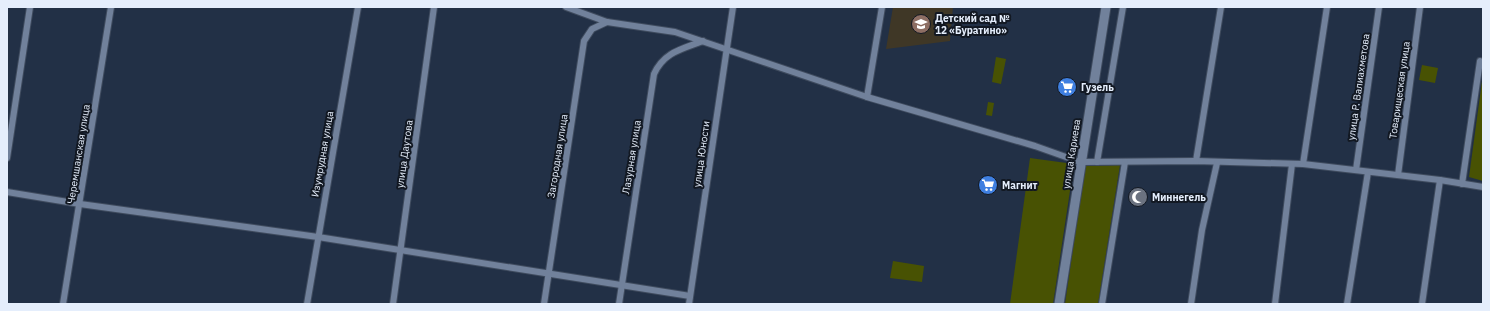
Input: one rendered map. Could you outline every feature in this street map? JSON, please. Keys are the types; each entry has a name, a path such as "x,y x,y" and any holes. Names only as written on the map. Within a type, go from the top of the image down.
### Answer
{"main road":[{"name":"улица Кариева","path":"1059,304 1080,162 1106,7"}],"street":[{"path":"7,158 30,7"},
{"name":"Черемшанская улица","path":"63,304 111,7"},
{"name":"Изумрудная улица","path":"307,304 358,7"},
{"name":"улица Даутова","path":"393,304 434,7"},
{"path":"566,7 607,22 675,32 867,97 1035,146 1080,162 1303,164 1440,180 1483,187"},
{"name":"улица Юности","path":"688,304 733,7"},
{"path":"867,97 882,7"},
{"path":"1097,162 1123,7"},
{"path":"1196,162 1221,7"},
{"path":"1303,164 1327,7"},
{"name":"улица Р. Валиахметова","path":"1356,170 1379,7"},
{"name":"Товарищеская улица","path":"1398,175 1420,7"},
{"name":"Загородная улица","path":"544,304 584,41 592,29 607,22"},
{"name":"Лазурная улица","path":"619,304 654,74 658,64 665,57 703,41"},
{"path":"1462,184 1480,61"},
{"path":"1102,304 1125,162"},
{"path":"1191,304 1202,230 1217,163"},
{"path":"1275,304 1292,164"},
{"path":"1347,304 1368,172"},
{"path":"1422,304 1440,180"},
{"path":"7,192 80,204 318,237 690,296"}],"shaded area":[{"name":"Детский сад № 12 «Буратино»","path":"893,7 953,7 950,41 886,49"}],"green space":[{"path":"996,57 1006,59 1001,84 992,82"},
{"path":"1422,65 1438,68 1435,83 1419,80"},
{"path":"1483,74 1483,181 1469,177"},
{"path":"988,102 994,103 992,116 986,115"},
{"path":"1030,158 1074,164 1053,304 1010,304"},
{"path":"1120,165 1098,304 1065,304 1085,166"},
{"path":"893,261 924,266 922,282 890,278"}],"place":[{"name":"Детский сад № 12 «Буратино»","path":"921,24"},
{"name":"Гузель","path":"1067,87"},
{"name":"Магнит","path":"988,185"},
{"name":"Миннегель","path":"1138,197"}]}
